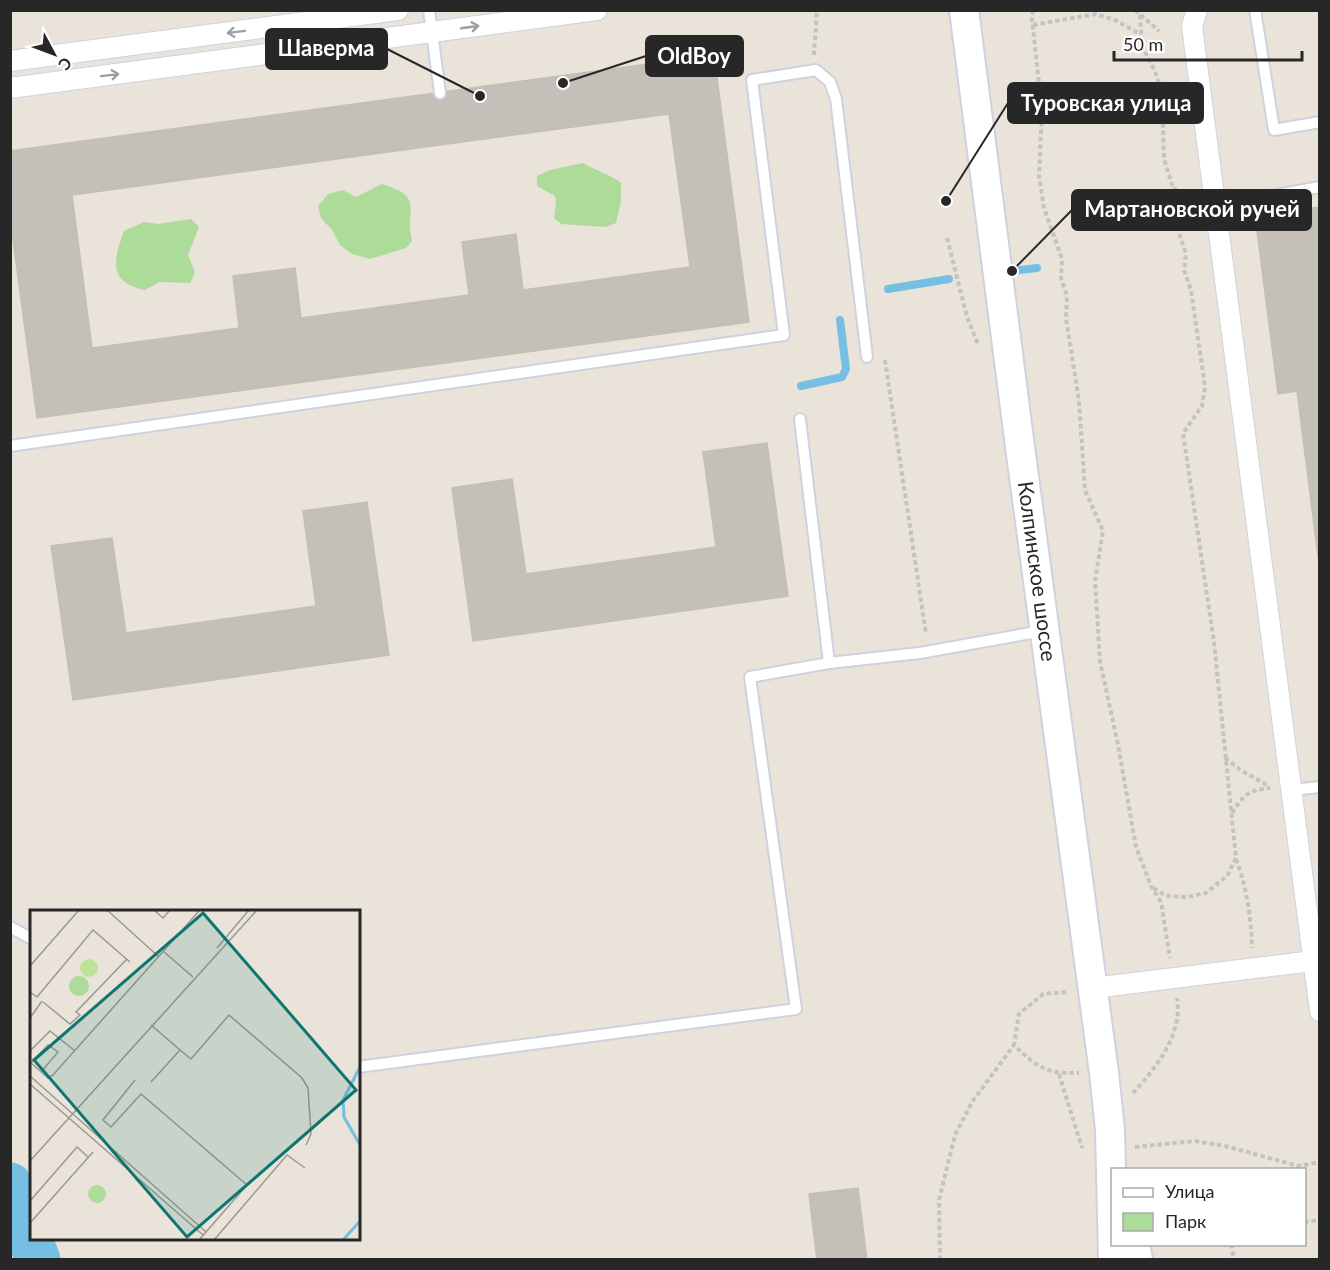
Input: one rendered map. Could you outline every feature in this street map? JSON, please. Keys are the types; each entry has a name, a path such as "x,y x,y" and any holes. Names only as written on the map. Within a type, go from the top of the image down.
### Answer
{"main road":[{"name":"Колпинское шоссе","path":"964,10 1104,1073 1120,1149 1119,1168"}],"street":[{"path":"10,62 401,21 432,32 597,10"},
{"path":"1197,10 1192,26 1291,790 1314,921 1313,961 1320,1011"},
{"path":"10,88 401,21"},
{"path":"1093,988 1313,961"}],"lane":[{"path":"429,10 440,93"},
{"path":"1255,10 1274,130 1320,122"},
{"path":"10,446 784,335 752,80 816,70 830,82 836,99 867,357"},
{"path":"1216,206 1320,187"},
{"path":"800,418 830,663"},
{"path":"360,1067 796,1008 750,677 830,663 929,652 1046,631"},
{"path":"1291,790 1320,786"},
{"path":"10,927 30,938"}],"path":[{"path":"816,70 813,42 817,10"},
{"path":"1033,10 1042,111 1039,176 1044,208 1062,259 1061,278 1067,296 1066,318 1079,401 1085,490 1103,531 1095,582 1100,661 1118,744 1136,847 1151,886 1161,902 1179,1011 1170,1042 1152,1073 1131,1095"},
{"path":"1135,10 1159,31"},
{"path":"1033,25 1096,14 1115,20 1140,34"},
{"path":"1140,15 1142,46 1162,91 1164,159 1173,188 1180,236 1186,254 1184,270 1191,290 1205,387 1202,406 1183,433 1214,642 1236,858 1248,902 1252,968"},
{"path":"947,238 967,317 979,346"},
{"path":"864,330 885,361 929,652"},
{"path":"1225,758 1242,771 1272,788 1255,789 1241,798 1231,813"},
{"path":"1151,886 1166,896 1187,897 1206,893 1227,876 1236,858"},
{"path":"940,1260 939,1200 955,1135 972,1102 1014,1045 1019,1014 1043,994 1093,988"},
{"path":"1014,1045 1035,1065 1059,1074 1104,1073"},
{"path":"1059,1074 1085,1158"},
{"path":"1120,1149 1195,1141 1225,1146 1298,1166 1320,1162"}],"green space":[{"path":"583,163 621,183 621,201 616,223 606,227 561,224 554,218 555,196 537,186 537,176 550,170"},
{"path":"382,184 396,189 409,199 412,241 406,248 370,259 352,254 340,245 332,230 321,218 318,206 328,194 343,190 356,197"},
{"path":"191,219 199,227 188,255 195,272 190,283 159,282 145,290 125,282 119,276 116,269 117,252 124,231 144,222 158,224"}],"building":[{"path":"714,55 749,322 37,418 10,217 10,151","holes":["669,114 690,267 523,290 516,234 462,242 469,295 301,318 295,268 233,276 239,328 92,348 72,195"]},
{"path":"1320,207 1320,572 1297,391 1278,394 1255,215"},
{"path":"767,443 788,596 473,641 452,488 512,479 526,574 716,547 703,452"},
{"path":"367,502 389,655 73,700 51,546 112,538 126,633 316,606 303,511"},
{"path":"858,1188 867,1260 817,1260 809,1194"}],"waterway":[{"path":"1012,271 1037,268"},
{"path":"888,289 949,279"},
{"path":"801,386 842,377 846,369 840,320"},
{"path":"10,1185 30,1239"},
{"path":"31,1240 38,1260"}],"place":[{"name":"OldBoy","path":"563,83"},
{"name":"Шаверма","path":"480,96"},
{"name":"Туровская улица","path":"946,201"},
{"name":"Мартановской ручей","path":"1012,271"}]}
